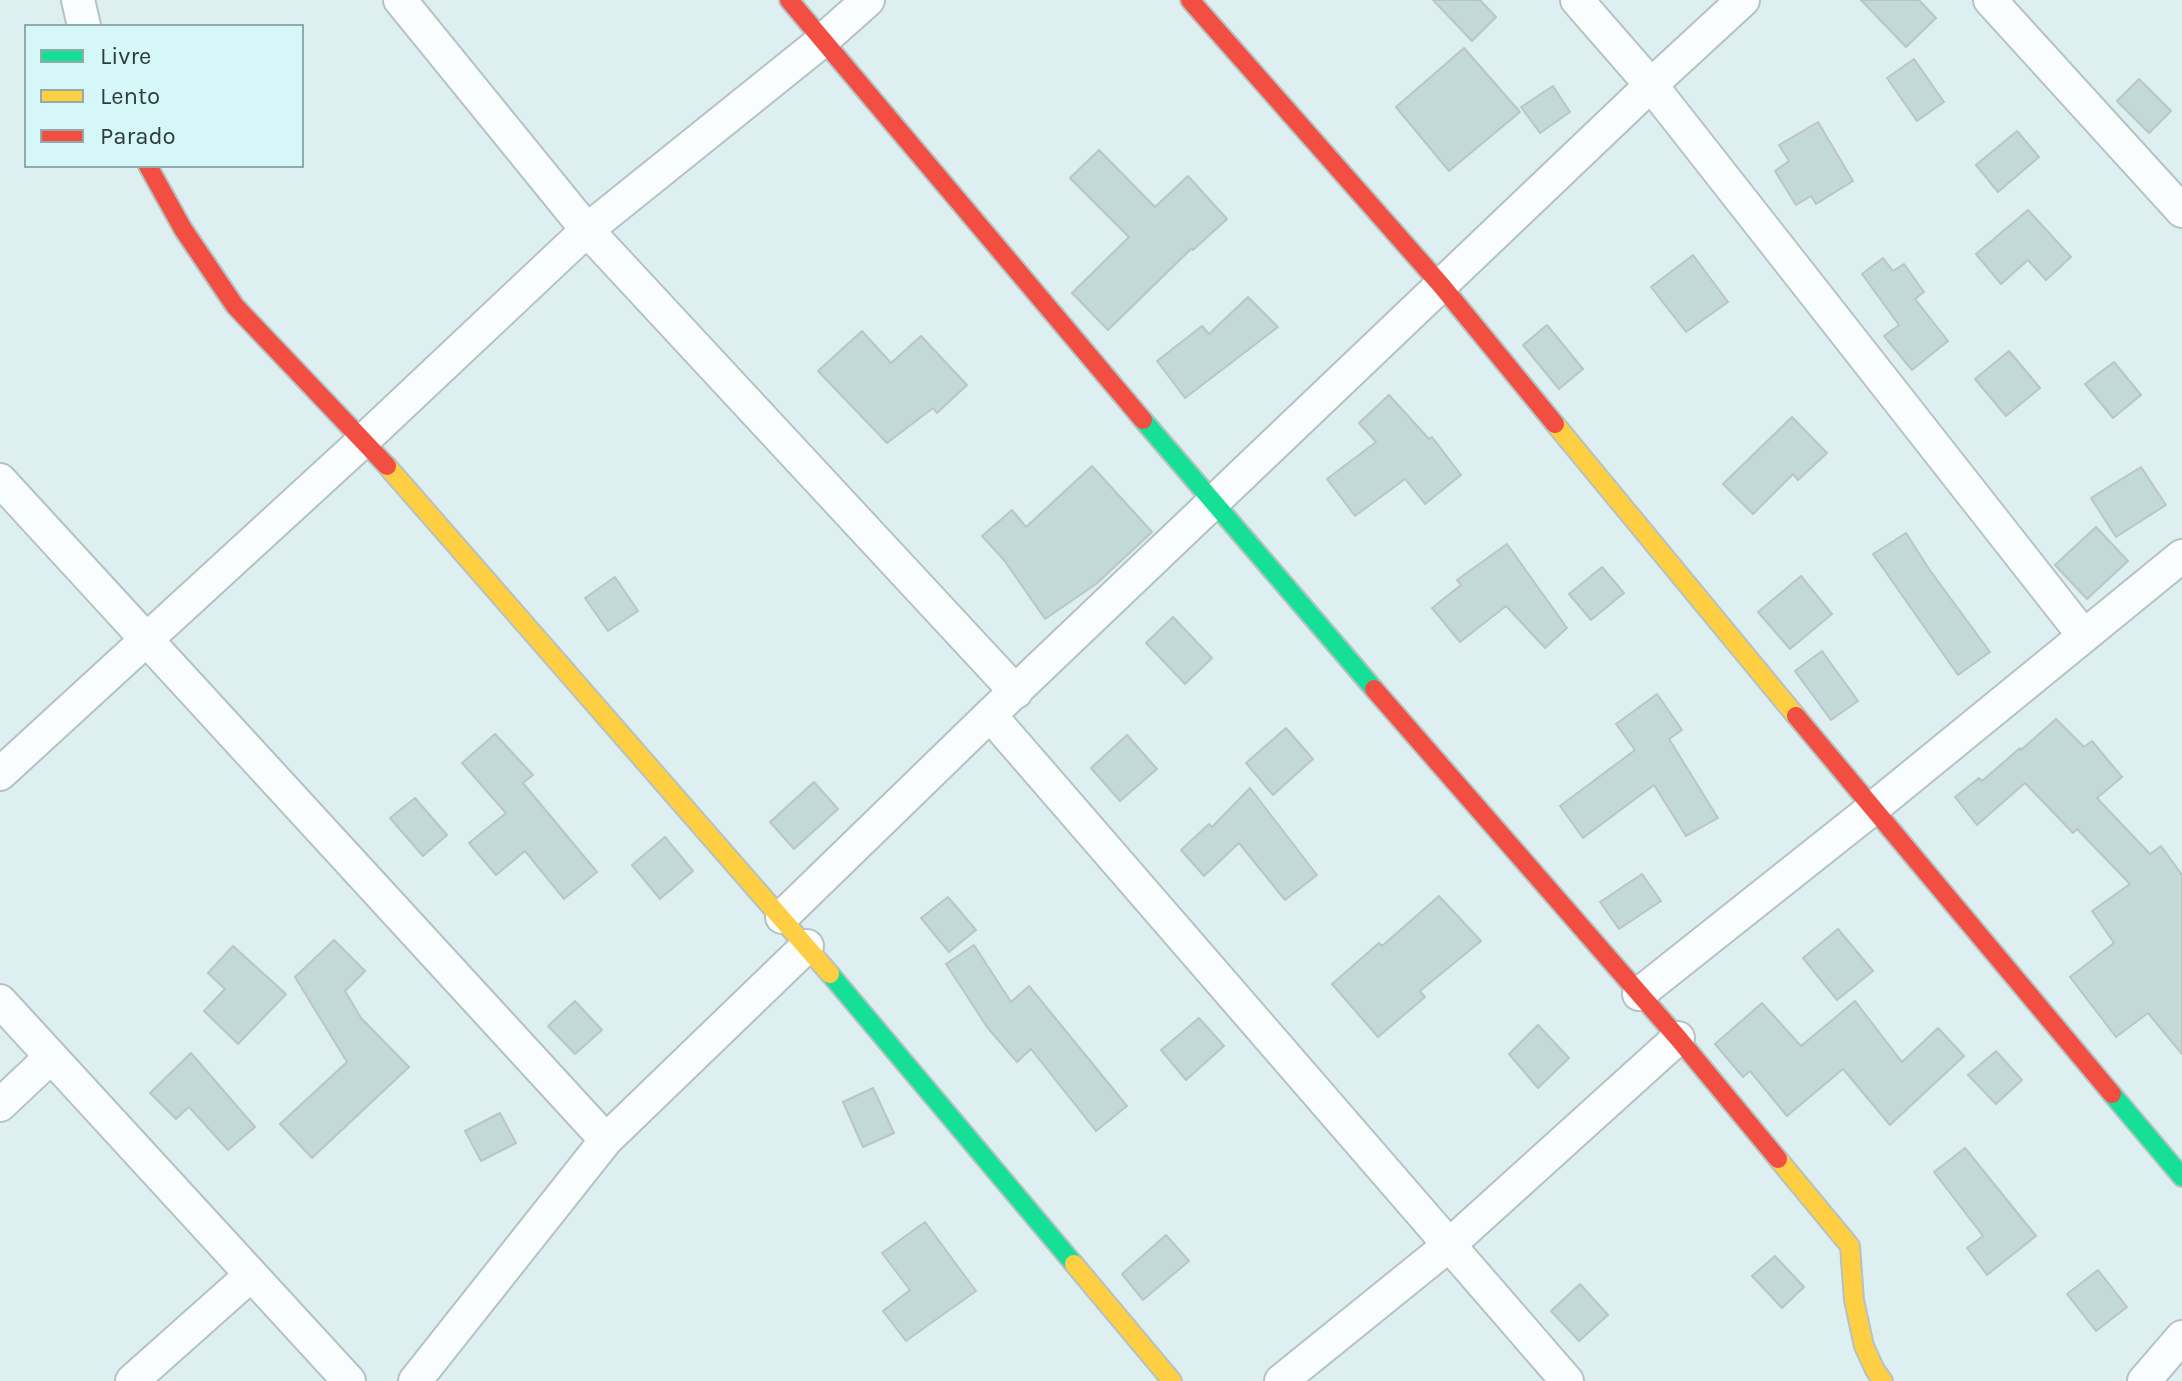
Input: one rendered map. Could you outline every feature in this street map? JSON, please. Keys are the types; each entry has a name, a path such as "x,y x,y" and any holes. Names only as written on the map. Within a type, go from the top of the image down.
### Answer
{"street":[{"path":"78,0 84,24"},
{"path":"400,0 587,230 1016,692"},
{"path":"789,0 1213,504 1678,1038 1850,1246 1854,1300 1864,1346 1883,1381"},
{"path":"0,774 364,440 587,230 822,41 868,0"},
{"path":"1190,0 1441,285 1872,809 2182,1177"},
{"path":"1577,0 1651,85 2084,636"},
{"path":"782,917 990,715 1743,0"},
{"path":"1990,0 2182,211"},
{"path":"149,168 183,229 235,306 364,440 782,917 1172,1381"},
{"path":"0,480 606,1140"},
{"path":"1639,994 2182,556"},
{"path":"990,715 1567,1381"},
{"path":"415,1381 606,1140 807,946"},
{"path":"0,1001 349,1381"},
{"path":"1281,1381 1448,1246 1678,1038"},
{"path":"0,1105 51,1057"},
{"path":"132,1381 251,1275"},
{"path":"2144,1381 2182,1337"}],"building":[{"path":"1433,0 1480,0 1496,17 1472,41"},
{"path":"1861,0 1919,0 1936,18 1906,47"},
{"path":"1464,48 1520,112 1449,171 1396,107"},
{"path":"1914,59 1944,102 1917,121 1887,78"},
{"path":"2139,79 2171,111 2149,133 2117,101"},
{"path":"1553,86 1570,112 1540,133 1521,107"},
{"path":"1818,122 1853,181 1816,204 1811,196 1796,205 1775,171 1789,161 1779,145"},
{"path":"2017,131 2039,157 1998,192 1976,165"},
{"path":"1099,150 1155,207 1188,176 1227,219 1192,248 1108,330 1072,293 1129,237 1070,178"},
{"path":"2028,210 2071,257 2046,280 2028,260 2001,284 1976,254"},
{"path":"1693,255 1728,302 1686,332 1651,287"},
{"path":"1883,258 1893,271 1904,264 1924,292 1915,299 1948,341 1912,370 1884,336 1899,325 1862,274"},
{"path":"1248,297 1278,327 1185,398 1157,361 1202,326 1209,334"},
{"path":"1547,325 1583,369 1559,389 1523,345"},
{"path":"862,331 891,363 921,336 967,385 937,413 933,408 887,443 818,371"},
{"path":"2009,351 2040,388 2006,416 1975,379"},
{"path":"2114,362 2141,395 2113,418 2085,384"},
{"path":"1389,395 1429,439 1432,437 1461,475 1425,504 1405,479 1355,516 1327,479 1376,442 1359,423"},
{"path":"1792,417 1827,453 1798,480 1793,474 1753,514 1723,484"},
{"path":"1092,466 1152,532 1096,584 1045,619 1004,560 982,536 1012,510 1026,527"},
{"path":"2141,467 2166,505 2116,537 2091,498"},
{"path":"2096,527 2128,561 2087,599 2055,565"},
{"path":"1906,533 1990,652 1958,675 1873,554"},
{"path":"1507,544 1567,628 1545,648 1506,606 1460,642 1432,608 1461,585 1457,580"},
{"path":"1602,567 1624,593 1591,620 1569,594"},
{"path":"1801,576 1832,614 1790,649 1758,612"},
{"path":"615,577 638,611 608,631 585,598"},
{"path":"1173,617 1212,658 1185,684 1146,643"},
{"path":"1822,651 1858,701 1831,720 1795,671"},
{"path":"1657,694 1682,730 1669,739 1718,818 1686,836 1654,785 1583,838 1560,806 1635,750 1616,724"},
{"path":"2056,719 2084,747 2092,741 2122,777 2097,798 2150,854 2161,846 2182,875 2182,1054 2148,1013 2116,1037 2070,977 2114,943 2092,911 2130,884 2077,829 2073,833 2025,783 1977,825 1955,797 1979,778 1982,781"},
{"path":"1286,728 1313,759 1273,795 1246,763"},
{"path":"495,734 533,775 523,783 597,872 564,899 525,851 496,875 469,843 506,813 462,763"},
{"path":"1127,735 1157,769 1120,801 1091,768"},
{"path":"814,782 838,809 794,849 770,822"},
{"path":"1250,788 1317,875 1285,900 1239,843 1204,876 1181,850 1209,824 1212,827"},
{"path":"415,798 447,835 423,856 390,818"},
{"path":"665,837 693,871 660,899 632,865"},
{"path":"1642,874 1661,901 1619,929 1600,902"},
{"path":"1439,896 1481,941 1420,991 1425,997 1378,1037 1332,984 1379,943 1382,946"},
{"path":"948,897 976,930 949,952 921,918"},
{"path":"1838,929 1873,971 1837,1000 1803,958"},
{"path":"334,940 365,971 345,991 361,1018 409,1067 312,1158 280,1124 347,1062 295,977"},
{"path":"974,945 1011,1002 1029,986 1127,1106 1096,1131 1031,1049 1017,1062 987,1027 946,964"},
{"path":"233,946 286,994 238,1044 204,1011 225,989 208,973"},
{"path":"575,1001 602,1030 575,1054 548,1026"},
{"path":"1855,1001 1902,1062 1938,1028 1964,1056 1890,1125 1843,1069 1787,1116 1750,1071 1743,1077 1715,1044 1762,1003 1801,1046"},
{"path":"1199,1018 1224,1046 1186,1080 1161,1050"},
{"path":"1538,1025 1569,1058 1538,1088 1509,1054"},
{"path":"1996,1051 2022,1080 1996,1104 1968,1075"},
{"path":"191,1053 255,1127 228,1150 189,1107 176,1119 150,1093"},
{"path":"873,1088 894,1133 863,1147 843,1102"},
{"path":"500,1113 516,1143 481,1161 465,1131"},
{"path":"1965,1148 2036,1236 1987,1275 1967,1248 1983,1236 1934,1172"},
{"path":"925,1222 976,1291 906,1341 883,1311 910,1290 882,1253"},
{"path":"1166,1235 1189,1261 1143,1300 1122,1274"},
{"path":"1775,1256 1804,1287 1782,1308 1752,1276"},
{"path":"2098,1270 2127,1307 2096,1331 2067,1294"},
{"path":"1580,1284 1608,1315 1579,1341 1551,1311"}],"traffic: fast":[{"path":"1143,420 1374,689"},
{"path":"830,974 1074,1264"},
{"path":"2112,1094 2182,1177"}],"traffic: slow":[{"path":"1555,424 1796,716"},
{"path":"387,466 830,974"},
{"path":"1778,1159 1850,1246 1854,1300 1864,1346 1883,1381"},
{"path":"1074,1264 1172,1381"}],"traffic: jam":[{"path":"789,0 1143,420"},
{"path":"1190,0 1441,285 1555,424"},
{"path":"149,168 183,229 235,306 387,466"},
{"path":"1374,689 1678,1038 1778,1159"},
{"path":"1796,716 2112,1094"}]}
